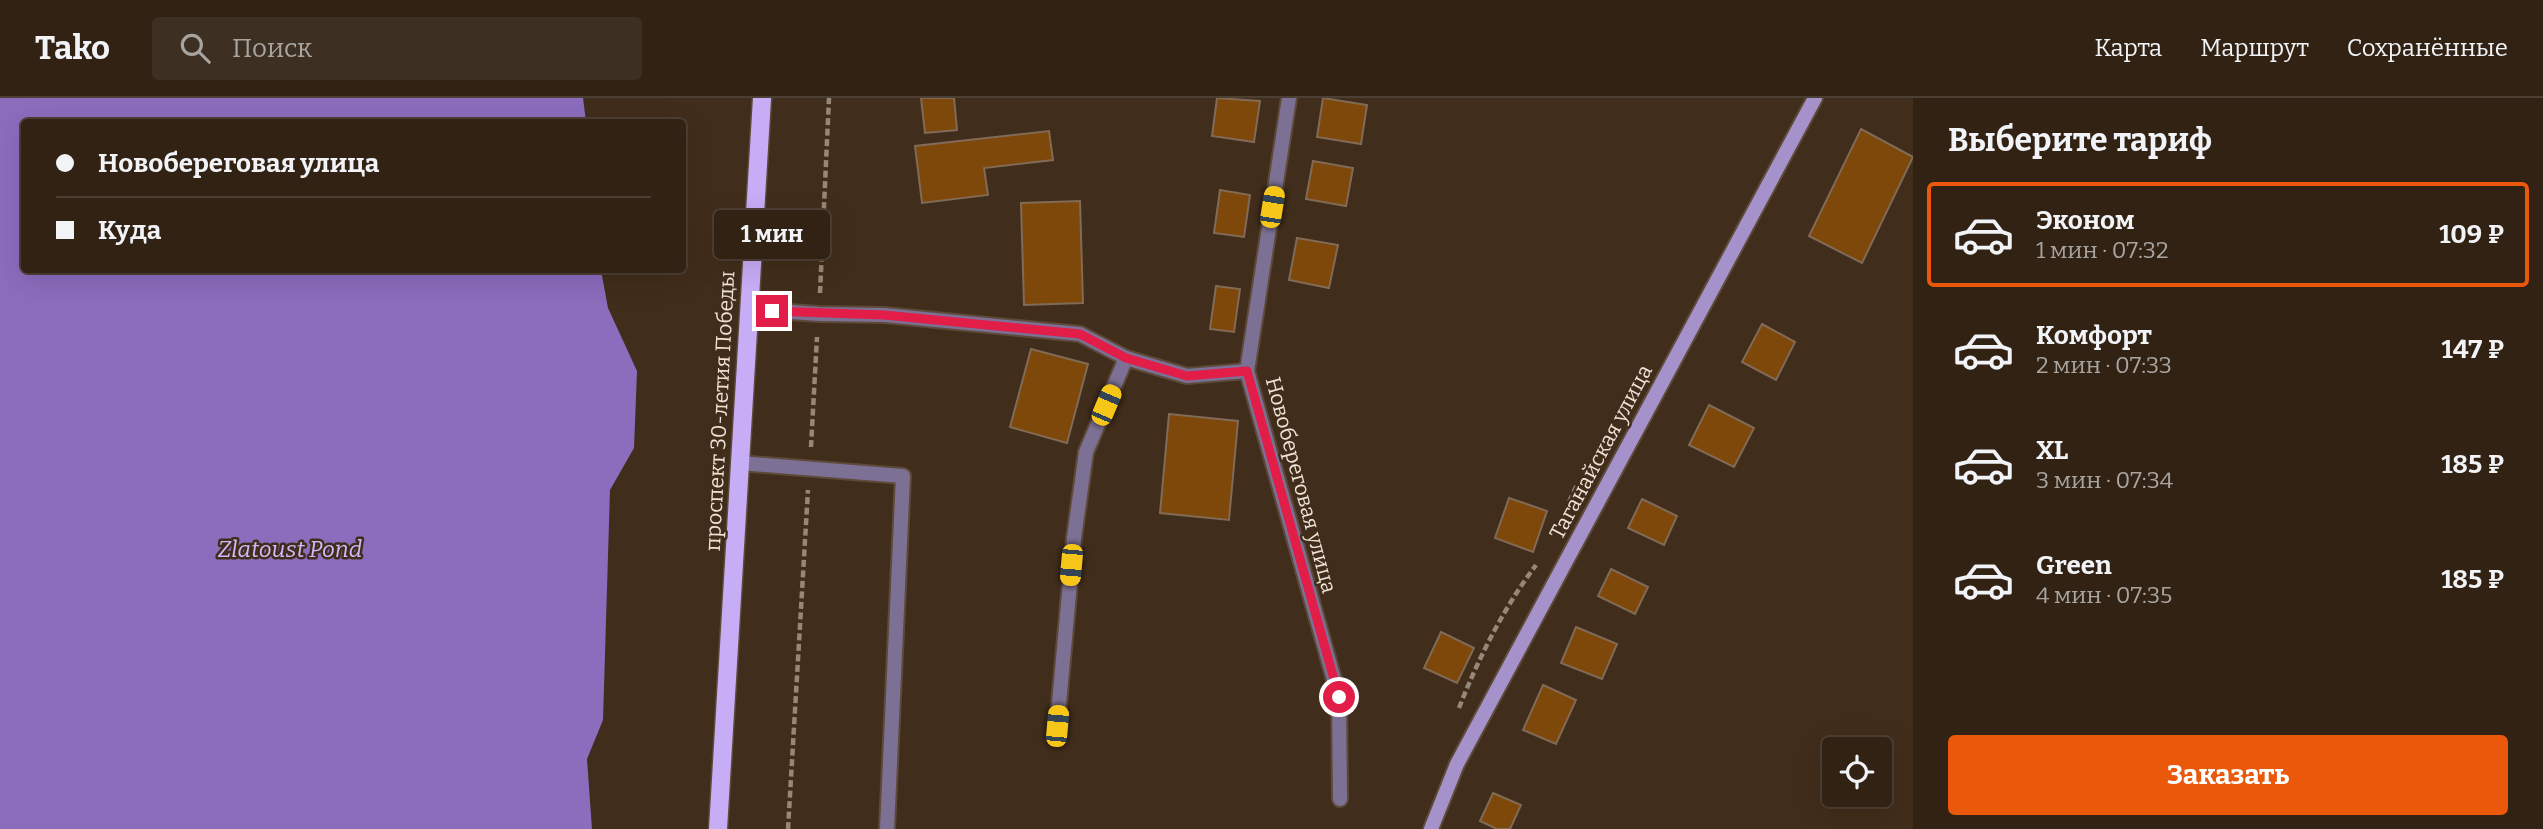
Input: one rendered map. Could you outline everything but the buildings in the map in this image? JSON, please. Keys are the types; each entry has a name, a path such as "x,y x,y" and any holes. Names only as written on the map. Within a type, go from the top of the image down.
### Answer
{"main road":[{"name":"проспект 30-летия Победы","path":"718,829 762,98"},
{"name":"Таганайская улица","path":"1431,829 1457,764 1815,98"}],"street":[{"name":"Новобереговая улица","path":"1289,98 1247,371 1339,697 1340,799"},
{"path":"749,309 884,315 1080,334 1126,358 1187,376 1247,371"},
{"path":"1057,726 1074,538 1086,452 1126,358"},
{"path":"739,463 903,476 887,829"}],"water":[{"name":"Zlatoust Pond","path":"0,98 583,98 586,119 21,119 21,273 602,273 608,308 637,371 634,448 610,490 603,720 587,759 592,829 0,829"}],"route":[{"path":"772,311 884,315 1080,334 1126,358 1187,376 1247,371 1339,697"}]}
